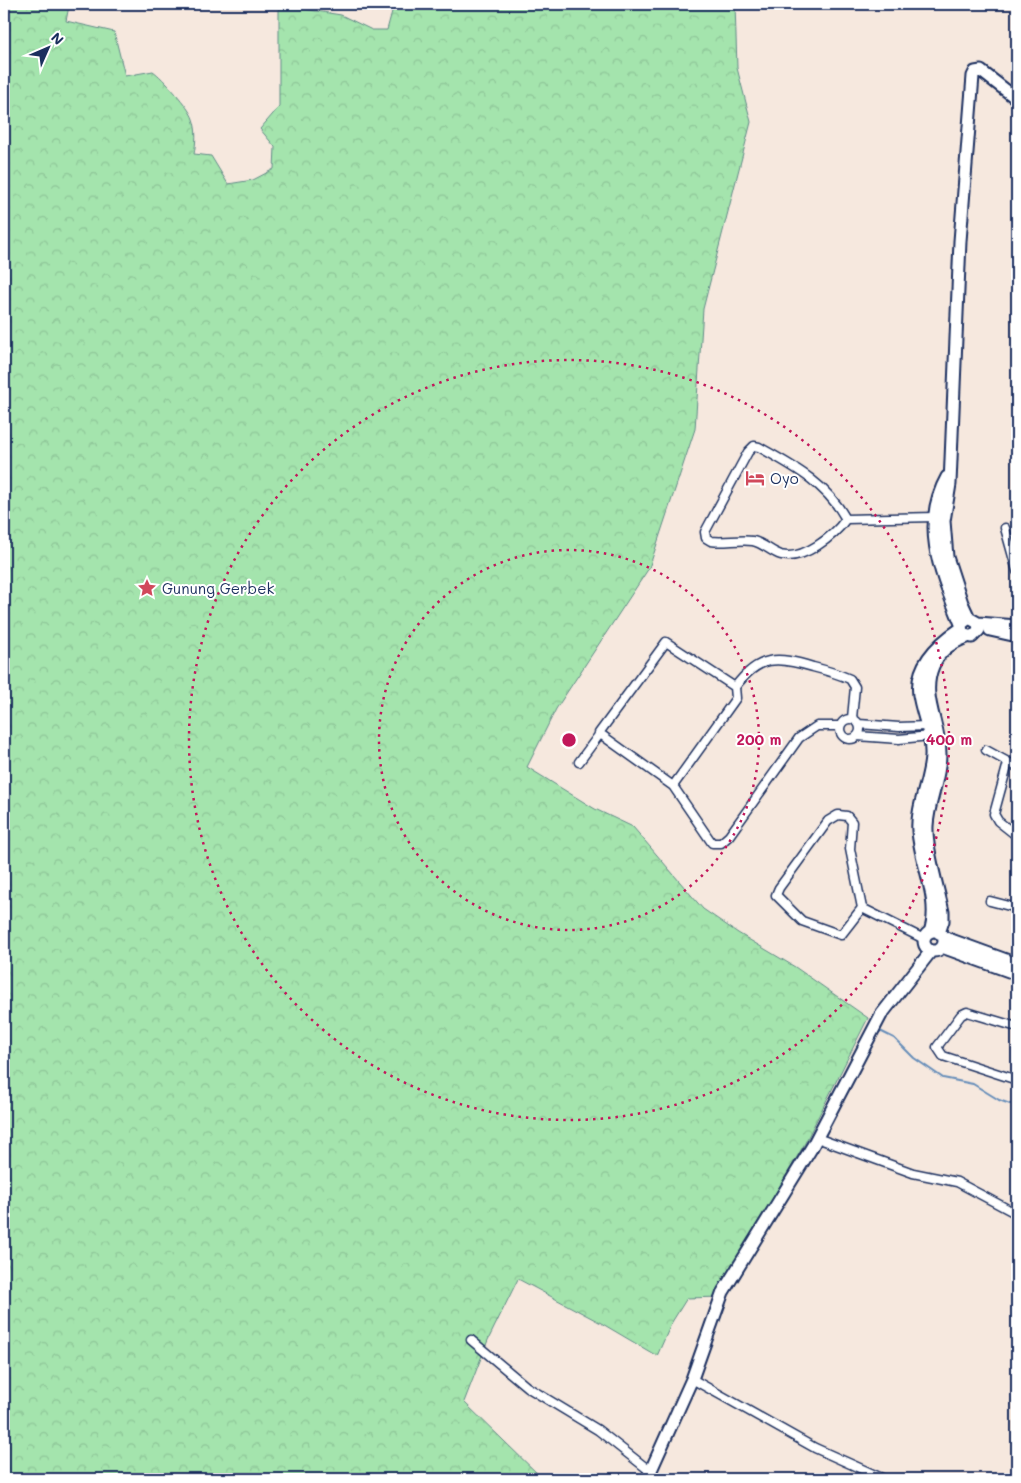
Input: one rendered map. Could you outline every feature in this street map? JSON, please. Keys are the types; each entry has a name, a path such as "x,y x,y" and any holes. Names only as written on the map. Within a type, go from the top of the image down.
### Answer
{"street":[{"path":"948,579 944,536 945,508 950,473 960,241 973,76 975,72 981,71 1017,99"},
{"path":"846,519 827,493 804,472 754,446 748,452 706,528 706,538 711,541 755,541 776,553 790,556 798,554 822,541 836,531 846,519 935,517"},
{"path":"947,487 935,517 935,551 969,627"},
{"path":"1005,528 1017,571"},
{"path":"933,941 934,917 918,826 931,757 923,691 940,654 969,627 1017,626"},
{"path":"969,627 1000,630 1017,636"},
{"path":"579,762 599,735 602,727 666,642 735,687"},
{"path":"673,786 736,698 735,687 753,668 771,660 787,659 852,681 855,688 852,718"},
{"path":"470,1340 527,1387 598,1430 649,1475 692,1379 717,1306 728,1283 815,1141 880,1017 933,941 943,918 927,833 940,758 940,743 923,691"},
{"path":"852,718 859,724 928,731"},
{"path":"852,718 843,721 840,726 840,733 845,738 851,739 857,736 899,739 928,731"},
{"path":"857,736 860,731 859,724"},
{"path":"599,735 673,786 709,840 712,843 721,843 729,836 799,738 817,726 840,726"},
{"path":"986,750 1017,767"},
{"path":"1008,763 994,814 998,821 1017,836"},
{"path":"838,815 847,816 852,822 850,849 862,908 846,932 839,934 802,921 776,895 779,888 828,821 838,815"},
{"path":"990,901 1017,908"},
{"path":"862,908 933,941 1017,974"},
{"path":"933,941 1017,964"},
{"path":"1017,1028 968,1012 960,1015 937,1048 942,1056 1017,1080"},
{"path":"815,1141 913,1173 957,1182 1017,1214"},
{"path":"692,1379 815,1448 884,1479"}],"green space":[{"path":"4,4 74,4 69,6 66,21 114,32 125,76 153,71 169,86 187,108 193,119 196,137 194,154 211,156 228,184 253,180 274,169 275,147 260,129 279,107 279,5 341,15 372,30 387,30 394,4 735,4 737,68 751,122 703,309 695,429 649,568 556,709 527,767 595,809 633,827 703,909 738,933 795,967 868,1018 804,1145 744,1247 721,1297 687,1298 672,1322 657,1356 601,1323 518,1279 488,1340 464,1402 543,1479 4,1479"}],"waterway":[{"path":"878,1030 894,1038 914,1058 943,1078 973,1084 999,1100 1010,1104 1017,1103"}],"place":[{"name":"Oyo","path":"755,478"},
{"name":"Gunung Gerbek","path":"147,588"}]}
